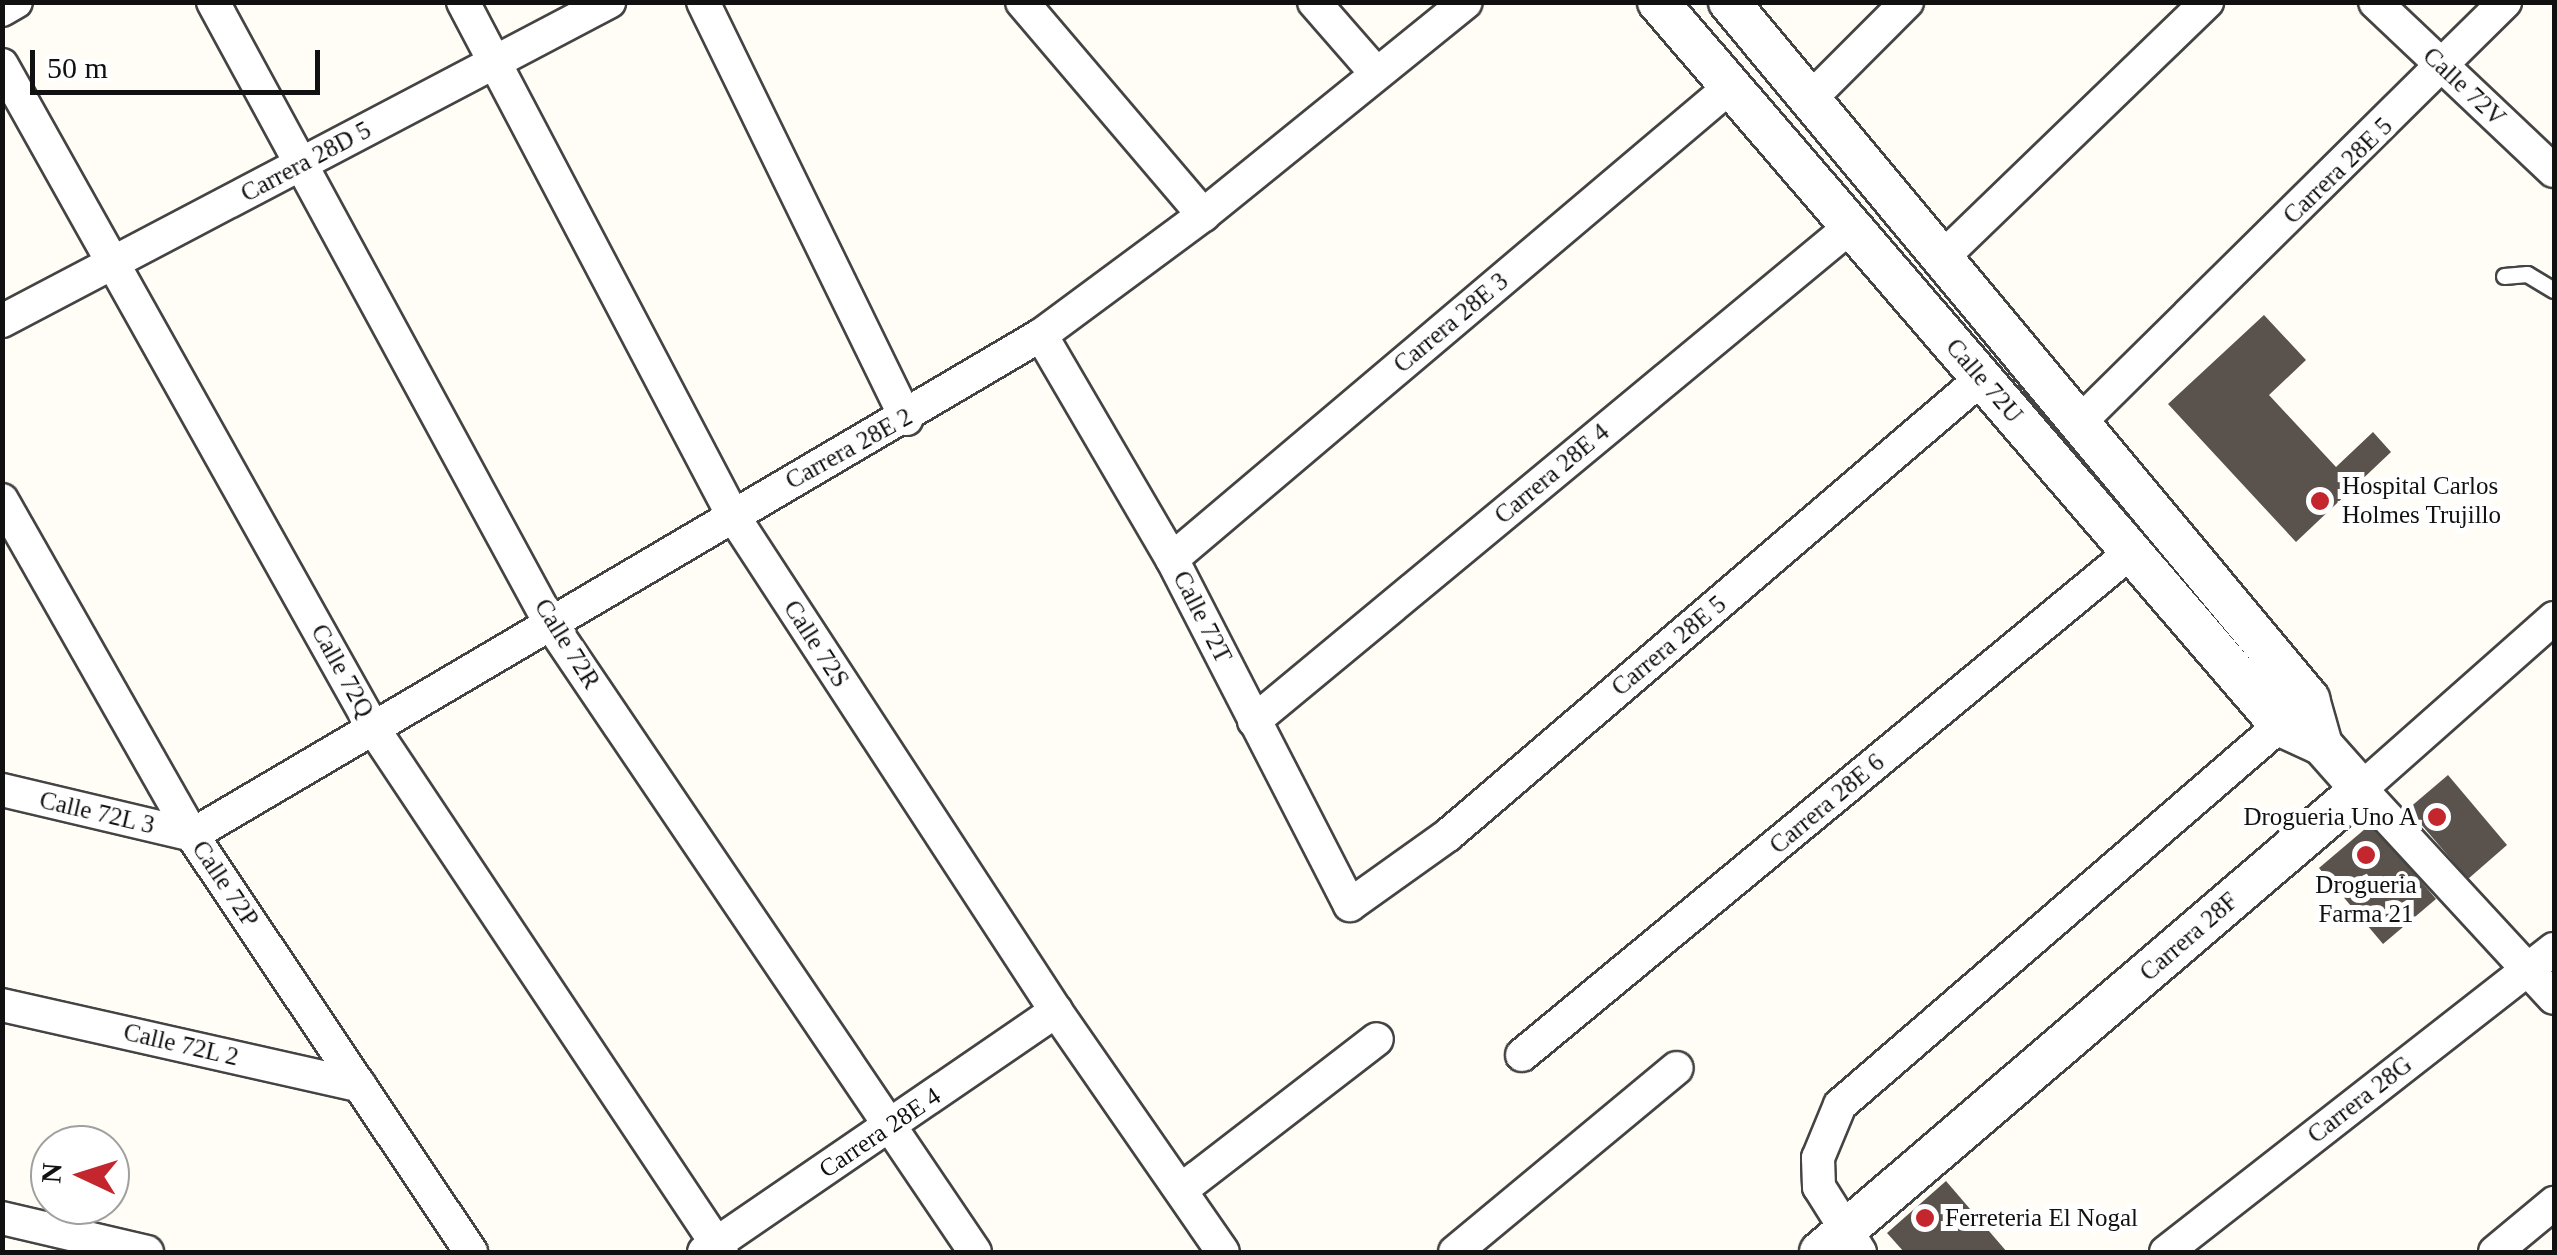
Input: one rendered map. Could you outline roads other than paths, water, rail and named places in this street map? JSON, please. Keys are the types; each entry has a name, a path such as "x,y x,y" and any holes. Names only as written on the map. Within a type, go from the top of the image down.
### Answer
{"street":[{"path":"2,10 16,2"},
{"name":"Calle 72R","path":"213,2 304,162 550,623 975,1252"},
{"name":"Calle 72S","path":"463,2 732,514 1056,1011 1224,1252"},
{"name":"Carrera 28D 5","path":"2,321 609,2"},
{"path":"703,2 906,418"},
{"path":"1022,2 1203,215"},
{"path":"1314,2 1376,73"},
{"name":"Carrera 28E 2","path":"192,836 376,731 732,514 906,418 1041,335 1203,215 1466,2"},
{"name":"Calle 72U","path":"1658,2 2131,552 2295,712"},
{"name":"Calle 72U","path":"1729,2 2082,420 2322,746 2361,789 2542,958 2554,998"},
{"path":"1811,98 1907,2"},
{"path":"1944,256 2207,2"},
{"name":"Calle 72V","path":"2375,2 2554,171"},
{"name":"Carrera 28E 5","path":"2082,420 2505,2"},
{"name":"Calle 72Q","path":"2,65 376,731 714,1250"},
{"name":"Carrera 28E 3","path":"1172,559 1730,87"},
{"name":"Carrera 28E 4","path":"1254,720 1850,228"},
{"name":"Calle 72T","path":"1041,335 1172,559 1350,905"},
{"name":"Carrera 28E 5","path":"1350,905 1448,834 1982,378"},
{"name":"Calle 72P","path":"2,500 192,836 471,1252"},
{"name":"Carrera 28E 6","path":"1522,1055 2131,552"},
{"name":"Carrera 28F","path":"1841,1246 2554,618"},
{"path":"1841,1246 1819,1187 1818,1158 1840,1105 2295,712"},
{"name":"Calle 72L 3","path":"2,790 192,836"},
{"name":"Carrera 28G","path":"2166,1252 2542,958"},
{"name":"Calle 72L 2","path":"2,1005 360,1086"},
{"name":"Carrera 28E 4","path":"714,1250 1056,1011"},
{"path":"1181,1190 1377,1039"},
{"path":"1455,1252 1677,1068"},
{"path":"2495,1252 2554,1202"},
{"path":"8,1230 148,1252"}],"lane":[{"path":"2504,276 2527,274 2554,290"}],"place":[{"name":"Hospital Carlos Holmes Trujillo","path":"2320,501"},
{"name":"Drogueria Uno A","path":"2437,817"},
{"name":"Drogueria Farma 21","path":"2366,855"},
{"name":"Ferreteria El Nogal","path":"1925,1218"}]}
